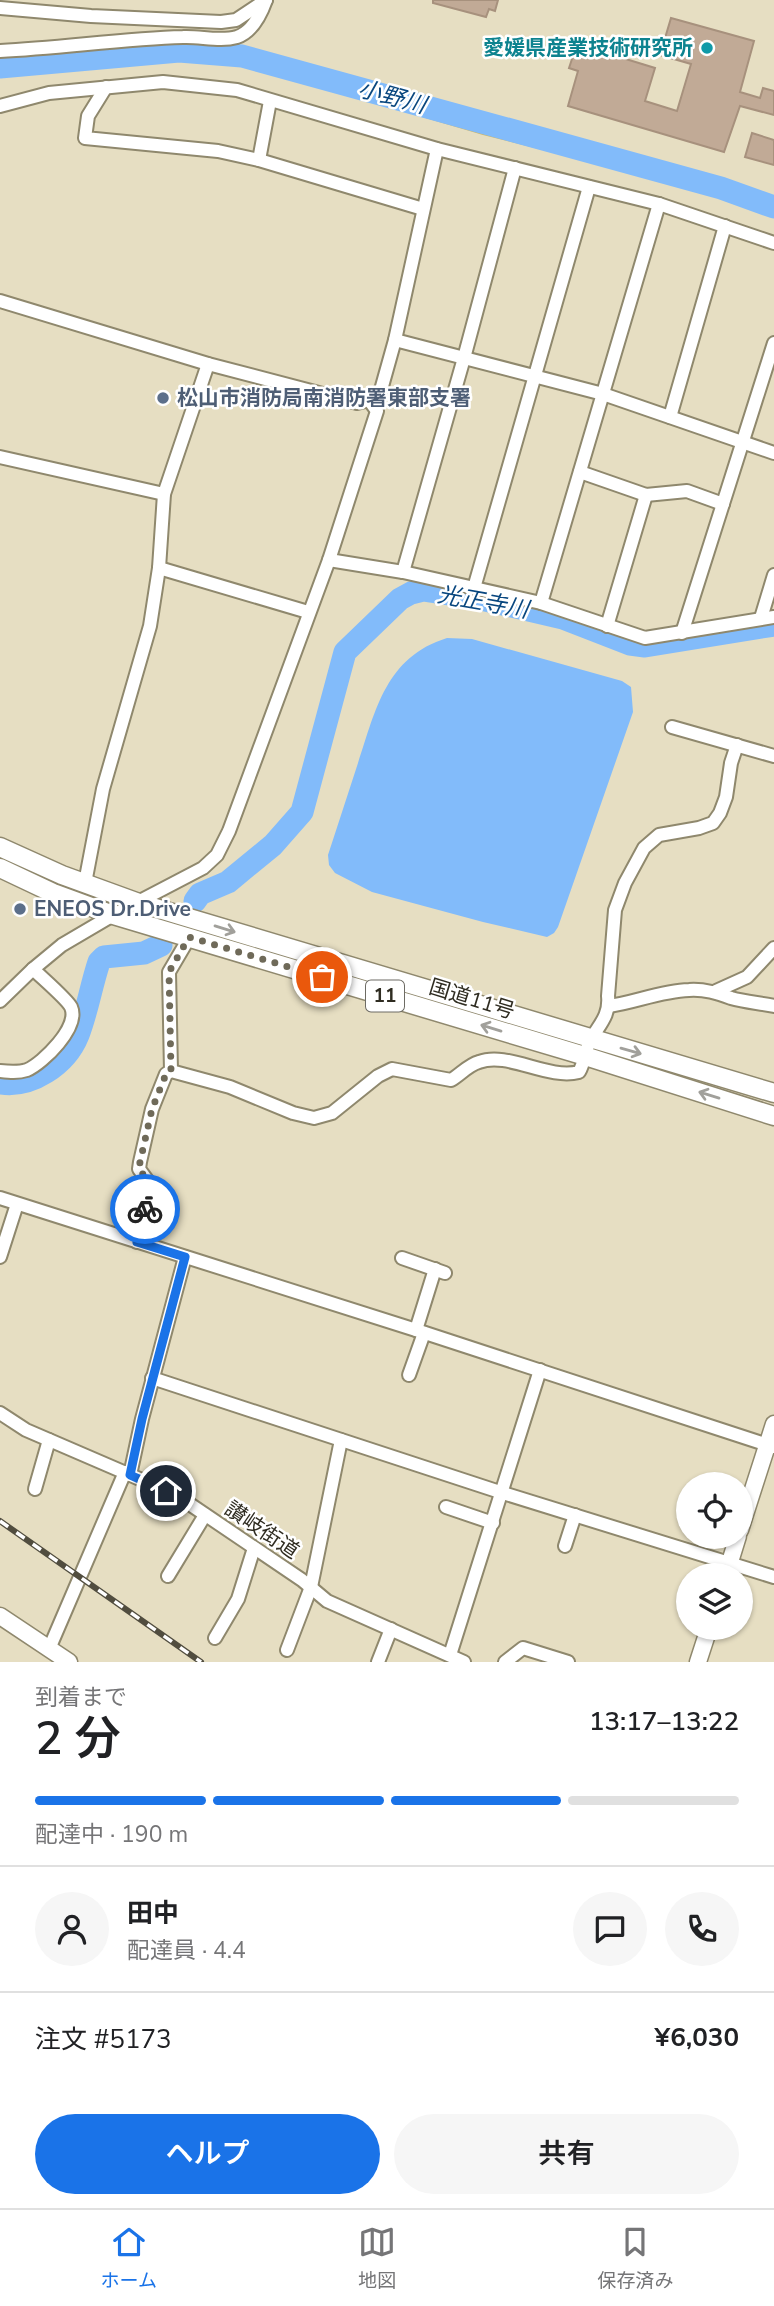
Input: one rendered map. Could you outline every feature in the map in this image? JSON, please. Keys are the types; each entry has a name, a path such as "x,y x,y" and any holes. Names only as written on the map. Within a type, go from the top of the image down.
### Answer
{"highway":[{"name":"国道11号","path":"0,848 29,862 139,903 588,1048 774,1116"},
{"name":"国道11号","path":"0,869 113,915 189,937 588,1048 774,1093"}],"main road":[{"path":"753,1495 771,1446 774,1424"},
{"path":"0,1616 69,1662"},
{"path":"698,1662 705,1640"}],"street":[{"path":"0,8 91,16 221,22 236,20 265,0 261,13 239,37 185,36 0,51"},
{"path":"0,106 49,93 163,82 237,90 436,149 659,204 774,243"},
{"path":"106,87 88,116 85,138 218,151 259,160 424,209"},
{"path":"259,160 270,101"},
{"path":"0,301 208,364 357,403 369,400 381,390 395,340 436,149"},
{"path":"403,572 515,168"},
{"path":"474,588 589,187"},
{"path":"541,603 659,204"},
{"path":"670,417 725,226"},
{"path":"395,340 603,394 774,453"},
{"path":"682,633 774,343"},
{"path":"85,883 103,789 150,626 159,568 164,494 208,364"},
{"path":"0,1001 62,945 203,868 217,855 229,831 328,560 377,411 369,400"},
{"path":"0,457 164,494"},
{"path":"580,472 646,495 687,491 723,503"},
{"path":"607,626 646,495"},
{"path":"328,560 403,572 541,603 645,638 767,618 774,575"},
{"path":"159,568 308,612"},
{"path":"672,727 774,756"},
{"path":"137,1242 150,1190 150,1184 139,1169 140,1162 152,1109 166,1074 171,1071 230,1087 293,1113 314,1118 332,1113 378,1076 392,1069 451,1080 472,1065 493,1060 556,1073 579,1072 609,1006 615,910 625,883 644,848 659,835 713,823 726,797 731,763 737,745"},
{"path":"171,1071 169,972 189,937"},
{"path":"716,992 747,977 774,948"},
{"path":"0,1071 23,1071 34,1067 61,1041 70,1024 71,1006 33,969"},
{"path":"609,1006 661,993 691,990 716,992 774,1006"},
{"path":"0,1198 771,1446"},
{"path":"0,1257 17,1203"},
{"path":"49,1649 127,1474 185,1257"},
{"path":"402,1258 440,1271 420,1331 410,1375"},
{"path":"450,1655 494,1523 540,1370"},
{"path":"152,1378 575,1515 711,1563"},
{"name":"讃岐街道","path":"0,1413 26,1430 166,1491 337,1606 464,1662"},
{"path":"35,1489 49,1440"},
{"path":"287,1650 311,1587 341,1440"},
{"path":"446,1507 494,1523"},
{"path":"168,1576 205,1515"},
{"path":"565,1546 575,1515"},
{"path":"215,1638 238,1599 254,1548"},
{"path":"753,1573 774,1577"},
{"path":"378,1662 391,1629"},
{"path":"505,1662 523,1648 561,1661"}],"shaded area":[{"path":"182,42 232,45 468,114 661,162 774,198 774,216 634,173 483,135 317,86 227,63 192,60 134,62 0,76 0,59"}],"water":[{"path":"447,638 472,639 622,681 631,687 633,712 558,927 547,937 372,892 335,873 329,865 328,855 371,723 386,687 410,658"}],"building":[{"path":"433,0 498,0 495,11 489,9 486,17 433,3"},
{"path":"671,18 754,41 740,92 760,98 763,88 774,91 774,115 740,106 724,152 568,106 578,71 569,68 577,44 655,68 645,101 677,111 691,64 660,55"},
{"path":"752,133 774,140 774,165 745,157"}],"waterway":[{"name":"小野川","path":"0,67 179,51 242,56 721,188 774,207"},
{"name":"光正寺川","path":"195,901 200,894 228,882 273,845 302,812 345,652 400,599 411,593 423,590 481,599 563,618 630,644 645,646 774,625"},
{"name":"光正寺川","path":"0,1083 12,1084 35,1078 65,1056 78,1035 99,962 104,957 144,953 161,945"}],"railway":[{"path":"0,1521 201,1662"}],"way so far":[{"path":"145,1209 150,1184 139,1169 140,1162 152,1109 166,1074 171,1071 169,972 189,937 322,977"}],"place":[{"name":"愛媛県産業技術研究所","path":"707,48"},
{"name":"松山市消防局南消防署東部支署","path":"163,398"},
{"name":"ENEOS Dr.Drive","path":"20,909"}],"route":[{"path":"145,1209 137,1242 185,1257 130,1475 166,1491"}]}
